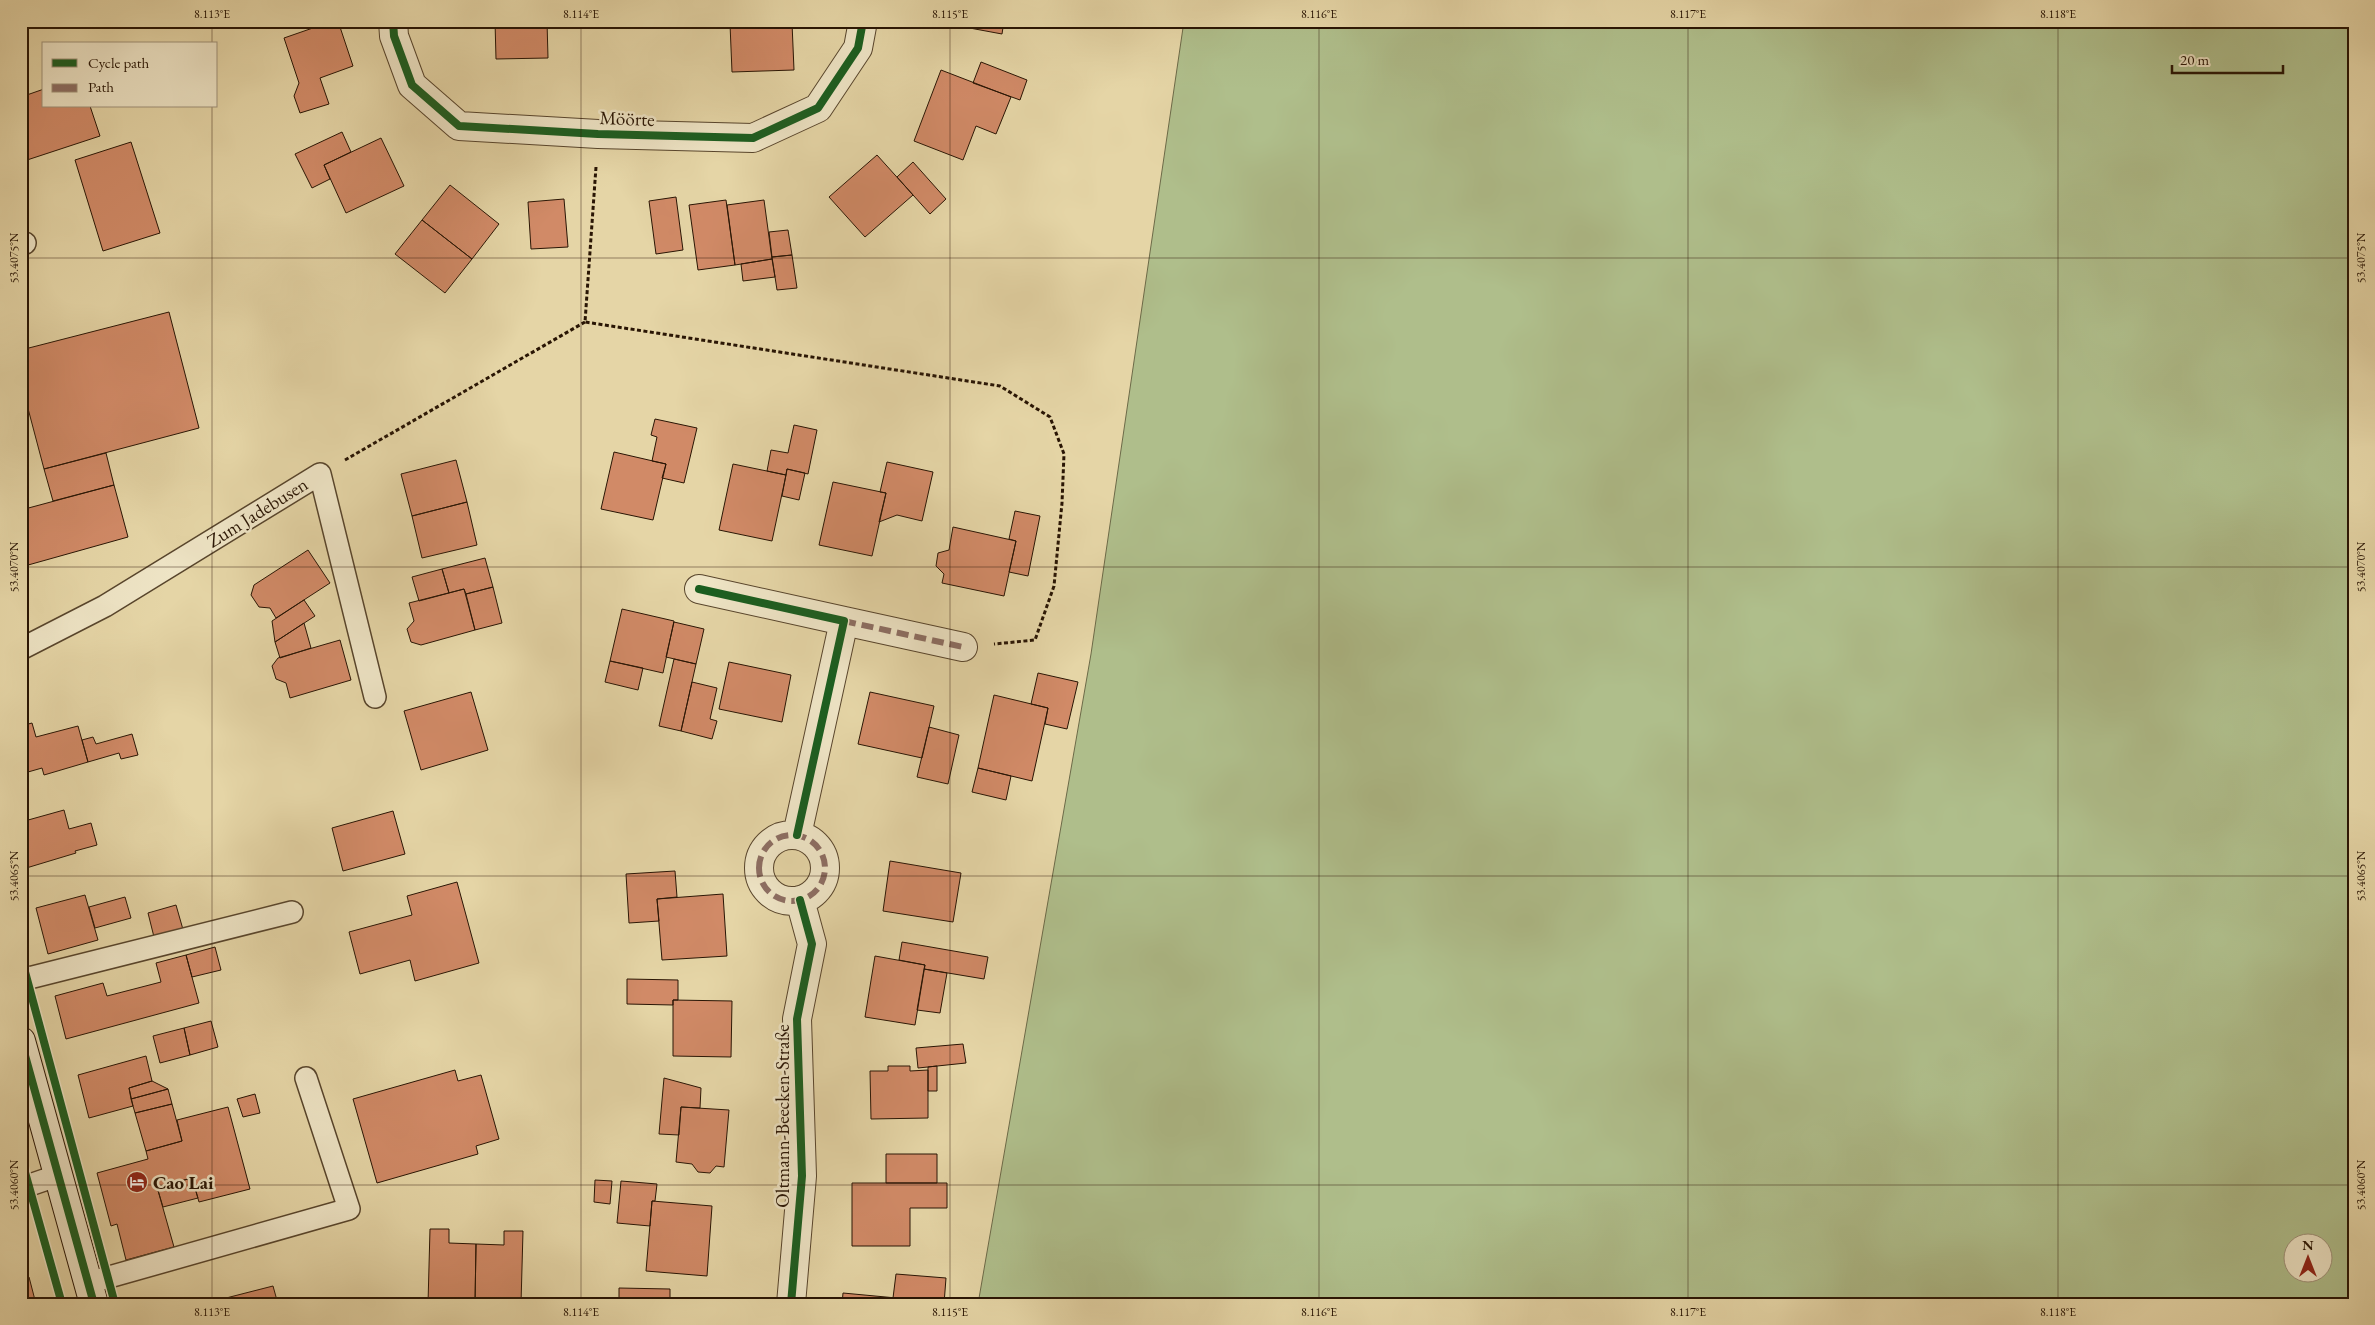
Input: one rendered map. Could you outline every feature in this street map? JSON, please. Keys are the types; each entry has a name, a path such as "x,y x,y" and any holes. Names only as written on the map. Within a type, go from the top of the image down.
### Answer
{"street":[{"name":"Möörte","path":"393,21 394,36 412,85 459,126 598,134 754,138 818,108 858,48 863,21"},
{"path":"699,589 963,647"},
{"path":"797,835 844,621"},
{"path":"797,835 809,839 818,848 825,866 821,885 812,894 800,900 787,901 775,897 765,888 759,876 759,863 763,851 772,841 783,836 797,835"},
{"name":"Oltmann-Beecken-Straße","path":"791,1304 802,1176 797,1019 812,944 800,900"},
{"path":"21,1041 91,1293"}],"lane":[{"name":"Zum Jadebusen","path":"21,649 105,606 320,474 376,697"},
{"path":"21,980 292,912"},
{"path":"91,1293 349,1209 306,1078"},
{"path":"21,1188 59,1175"}],"path":[{"path":"585,322 598,134"},
{"path":"320,474 585,322 1000,386 1050,417 1064,454 1062,503 1054,586 1035,640 963,647"}],"green space":[{"path":"1184,21 2354,21 2354,1304 978,1304 1091,654"}],"building":[{"path":"333,21 338,21 353,66 320,78 329,104 300,113 294,96 299,83 284,38"},
{"path":"495,21 547,21 548,58 496,59"},
{"path":"704,21 753,21 753,24 704,25"},
{"path":"932,21 1004,21 1002,34"},
{"path":"792,23 794,70 732,72 730,24"},
{"path":"981,62 1027,80 1020,100 973,83"},
{"path":"941,70 1011,97 996,134 976,126 963,160 914,141"},
{"path":"42,90 42,108 91,108 100,136 21,162 21,97"},
{"path":"342,132 351,152 324,165 330,179 312,188 295,154"},
{"path":"381,138 404,186 346,213 324,165"},
{"path":"131,142 160,233 103,251 75,160"},
{"path":"877,155 913,195 865,237 829,197"},
{"path":"913,162 946,199 930,214 897,177"},
{"path":"450,185 499,224 472,259 422,220"},
{"path":"676,197 683,250 656,254 649,201"},
{"path":"564,199 568,247 531,249 528,202"},
{"path":"726,200 735,265 698,270 689,205"},
{"path":"764,200 772,259 735,265 727,205"},
{"path":"422,220 472,259 445,293 395,254"},
{"path":"788,230 792,255 772,257 769,232"},
{"path":"792,255 797,288 777,290 772,257"},
{"path":"772,259 775,277 743,281 741,264"},
{"path":"169,312 199,428 44,469 21,382 21,350"},
{"path":"655,419 697,428 684,483 662,478 666,464 652,461 657,437 651,435"},
{"path":"794,425 817,430 808,474 787,469 786,475 767,471 771,450 788,453"},
{"path":"614,452 666,464 653,520 601,509"},
{"path":"106,453 114,485 53,501 44,469"},
{"path":"456,460 467,502 412,516 401,474"},
{"path":"887,462 933,472 922,521 897,515 879,522 886,493 880,492"},
{"path":"733,464 786,475 772,541 719,530"},
{"path":"787,469 805,473 799,500 782,496"},
{"path":"833,482 886,493 872,556 819,545"},
{"path":"114,485 128,537 21,567 21,510"},
{"path":"467,502 477,545 422,558 412,516"},
{"path":"1015,511 1040,516 1028,576 1009,572 1016,541 1009,539"},
{"path":"953,527 1016,541 1004,596 942,583 944,574 936,566 938,553 949,550"},
{"path":"308,550 330,583 276,618 270,608 259,607 251,595 254,585"},
{"path":"485,558 493,587 466,594 464,589 449,593 442,569"},
{"path":"442,569 449,593 419,601 412,577"},
{"path":"493,587 502,623 475,630 466,594"},
{"path":"464,589 475,630 421,645 411,642 407,629 414,621 409,603"},
{"path":"304,600 315,616 275,642 272,621"},
{"path":"622,609 674,621 663,673 610,661"},
{"path":"674,622 704,629 696,664 666,657"},
{"path":"304,623 311,648 280,658 275,642"},
{"path":"340,640 351,680 290,698 286,683 276,679 272,666 278,658"},
{"path":"674,659 696,664 681,731 659,726"},
{"path":"610,661 643,668 638,690 605,682"},
{"path":"729,662 791,675 782,722 719,709"},
{"path":"1038,673 1078,682 1067,729 1045,724 1048,708 1031,704"},
{"path":"692,682 717,688 710,719 717,721 712,739 681,731"},
{"path":"471,692 488,750 421,770 404,711"},
{"path":"870,692 934,706 922,758 858,744"},
{"path":"994,695 1048,708 1032,781 978,768"},
{"path":"32,723 36,737 78,726 88,762 44,775 42,768 21,774 21,726"},
{"path":"929,727 959,735 948,784 917,777"},
{"path":"132,734 138,755 121,759 119,753 88,762 82,740 93,737 96,744"},
{"path":"978,768 1011,776 1006,800 972,792"},
{"path":"64,810 69,829 91,823 97,845 23,869 21,822"},
{"path":"393,811 405,854 343,871 332,828"},
{"path":"890,861 961,873 953,922 883,911"},
{"path":"675,871 677,897 657,899 659,921 629,923 626,874"},
{"path":"457,882 479,963 415,981 410,960 360,974 349,932 412,915 407,896"},
{"path":"723,894 727,956 662,960 657,899"},
{"path":"85,895 98,940 48,954 36,908"},
{"path":"125,897 131,918 95,928 89,907"},
{"path":"176,905 184,933 155,941 148,913"},
{"path":"902,942 988,957 984,979 924,969 925,965 899,960"},
{"path":"215,947 221,970 192,977 186,955"},
{"path":"186,955 199,1003 66,1039 55,996 103,983 107,996 161,982 156,963"},
{"path":"875,956 925,965 915,1025 865,1017"},
{"path":"924,969 947,973 940,1013 917,1010"},
{"path":"627,979 678,980 678,1000 673,1000 673,1005 627,1004"},
{"path":"673,1000 732,1001 731,1057 673,1056"},
{"path":"211,1021 218,1047 190,1055 184,1028"},
{"path":"184,1028 190,1055 160,1063 153,1036"},
{"path":"963,1044 966,1063 918,1068 916,1048"},
{"path":"146,1056 152,1081 129,1088 133,1106 89,1118 78,1075"},
{"path":"888,1066 910,1066 910,1071 928,1070 928,1118 871,1119 870,1071 888,1071"},
{"path":"937,1066 937,1091 928,1091 928,1067"},
{"path":"455,1070 458,1081 481,1075 499,1139 476,1146 478,1154 377,1183 353,1099"},
{"path":"664,1078 701,1088 700,1108 681,1107 679,1135 659,1134"},
{"path":"152,1081 168,1089 131,1099 129,1088"},
{"path":"168,1089 172,1104 135,1113 131,1099"},
{"path":"255,1094 260,1113 243,1117 237,1099"},
{"path":"172,1104 182,1141 146,1151 135,1113"},
{"name":"Cao Lai","path":"228,1107 250,1189 199,1202 192,1178 157,1187 174,1247 126,1260 117,1224 111,1226 97,1173 148,1159 146,1151 182,1141 177,1120"},
{"path":"681,1107 729,1110 724,1167 716,1166 710,1173 698,1172 692,1164 676,1162"},
{"path":"886,1154 937,1154 937,1183 886,1183"},
{"path":"192,1178 198,1198 163,1207 157,1187"},
{"path":"595,1180 612,1181 610,1204 594,1202"},
{"path":"621,1181 657,1184 655,1201 652,1201 650,1226 617,1223"},
{"path":"852,1183 947,1183 947,1208 910,1208 910,1246 852,1246"},
{"path":"652,1201 712,1206 707,1276 646,1271"},
{"path":"430,1229 449,1229 449,1243 476,1244 475,1304 428,1304"},
{"path":"504,1231 523,1231 521,1304 475,1304 476,1244 504,1245"},
{"path":"896,1274 946,1278 944,1304 907,1304 907,1299 893,1298"},
{"path":"29,1277 36,1304 21,1304 21,1279"},
{"path":"273,1286 278,1304 232,1304 230,1297"},
{"path":"619,1288 670,1289 670,1304 619,1304"},
{"path":"843,1293 907,1299 907,1304 842,1304"},
{"path":"230,1297 232,1304 204,1304"}],"marked path":[{"path":"844,621 963,647"},
{"path":"792,835 805,838 815,845 822,855 825,868 822,881 815,891 805,898 792,901 779,898 769,891 762,881 759,868 762,855 769,845 779,838 792,835"}],"cycle path":[{"path":"393,21 394,36 412,85 459,126 598,134 753,138 818,108 858,48 863,21"},
{"path":"699,589 844,621 797,835"},
{"path":"791,1304 802,1176 797,1019 812,944 800,900"},
{"path":"21,957 115,1304"},
{"path":"21,1041 94,1304"},
{"path":"21,1158 62,1304"}],"place":[{"name":"Cao Lai","path":"137,1182"}]}
